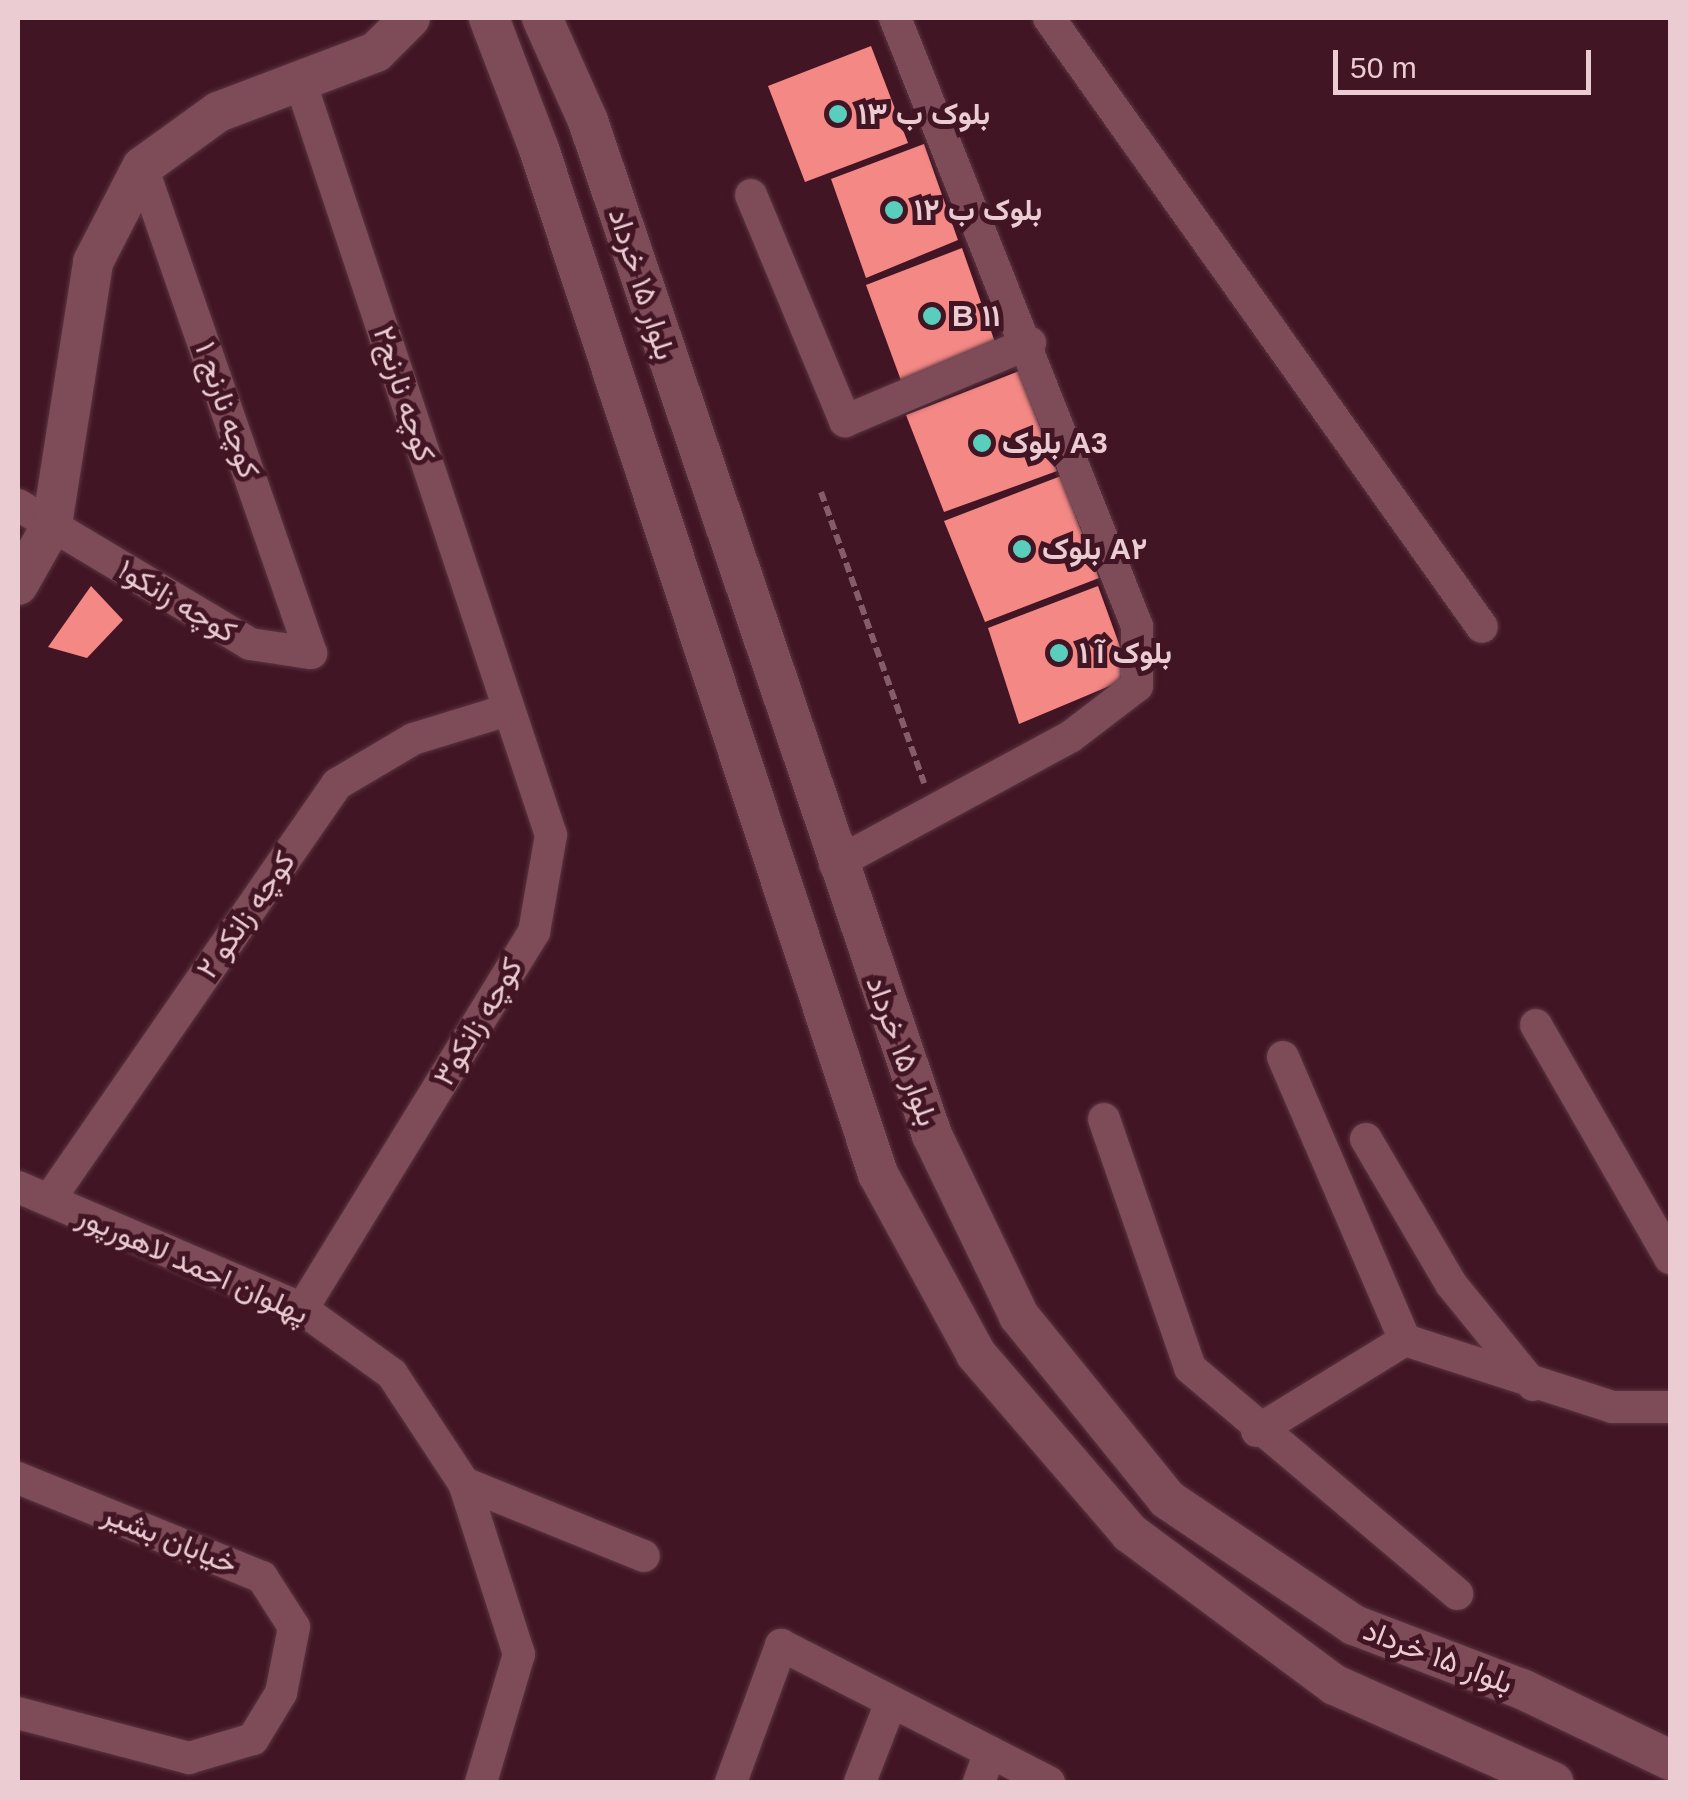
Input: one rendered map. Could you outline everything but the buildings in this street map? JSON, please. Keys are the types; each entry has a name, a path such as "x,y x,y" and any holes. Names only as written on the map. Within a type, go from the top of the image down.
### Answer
{"street":[{"path":"18,585 52,525 93,262 142,167 218,112 299,78 376,52 410,18"},
{"name":"بلوار ۱۵ خرداد","path":"489,18 538,149 878,1174 976,1354 1146,1545 1335,1685 1553,1782"},
{"name":"بلوار ۱۵ خرداد","path":"542,18 588,121 835,864 932,1135 1019,1316 1168,1499 1354,1625 1522,1690 1670,1760"},
{"path":"835,864 1070,737 1137,686 1138,626 1030,344 895,18"},
{"path":"1049,18 1482,627"},
{"name":"کوچه نارنج۲","path":"299,78 508,710"},
{"name":"کوچه نارنج ۱","path":"142,167 311,653"},
{"path":"751,195 845,421 1030,344"},
{"name":"کوچه زانکو۱","path":"18,506 250,644 311,653"},
{"name":"کوچه زانکو ۲","path":"49,1200 337,784 414,739 508,710"},
{"name":"کوچه زانکو۳","path":"302,1310 534,932 551,836 508,710"},
{"path":"1536,1025 1670,1258"},
{"path":"1283,1057 1405,1340 1534,1386 1612,1407 1670,1406"},
{"path":"1104,1119 1190,1368 1257,1430 1457,1594"},
{"path":"1366,1139 1451,1284 1534,1386"},
{"name":"پهلوان احمد لاهورپور","path":"18,1187 302,1310 392,1374 464,1483 518,1654 481,1782"},
{"path":"1257,1430 1405,1340"},
{"name":"خیابان بشیر","path":"18,1478 262,1577 294,1627 282,1693 254,1738 189,1758 18,1714"},
{"path":"464,1483 644,1556"},
{"path":"731,1782 781,1645 891,1702 985,1767 1049,1782"},
{"path":"860,1782 891,1702"}],"path":[{"path":"821,492 935,813"}],"place":[{"name":"بلوک ب ۱۳","path":"838,114"},
{"name":"بلوک ب ۱۲","path":"894,210"},
{"name":"B ۱۱","path":"932,316"},
{"name":"بلوک A3","path":"982,443"},
{"name":"بلوک A۲","path":"1022,549"},
{"name":"بلوک آ ۱","path":"1059,653"}]}
